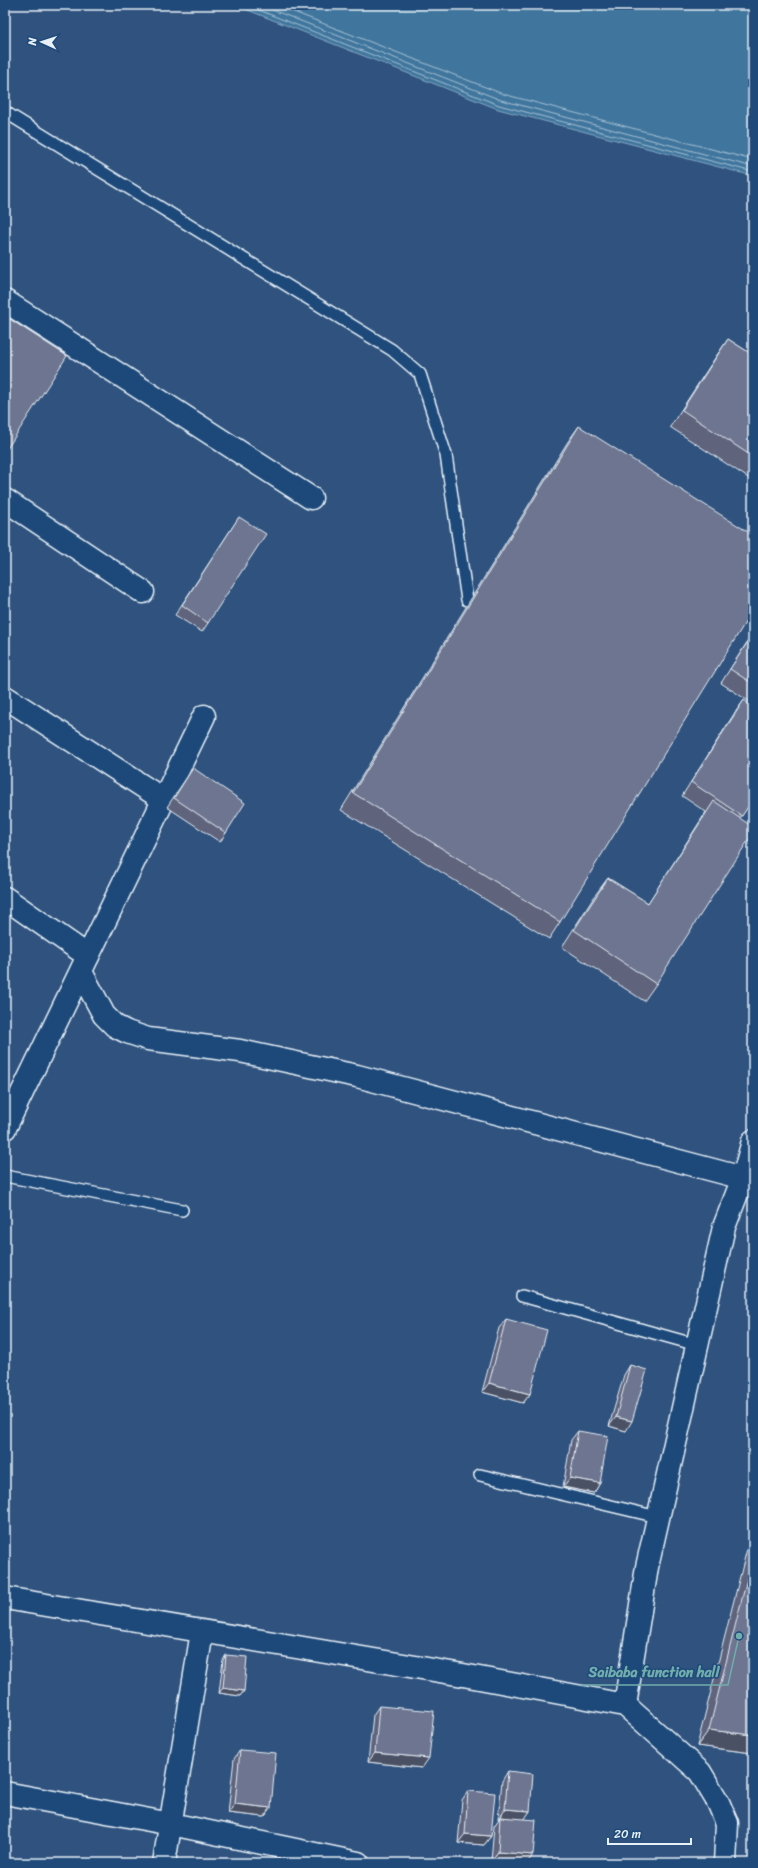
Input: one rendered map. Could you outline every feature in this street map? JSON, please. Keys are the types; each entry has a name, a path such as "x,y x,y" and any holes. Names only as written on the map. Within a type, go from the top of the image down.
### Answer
{"street":[{"path":"5,301 312,498"},
{"path":"5,500 143,592"},
{"path":"5,697 164,800"},
{"path":"8,1115 84,964 204,716"},
{"path":"5,898 84,964 104,1015 115,1026 127,1032 148,1039 240,1051 357,1076 743,1178"},
{"path":"625,1705 647,1567 697,1344 724,1227 743,1178 753,1141"},
{"path":"5,1598 463,1675 625,1705 700,1772 718,1802 727,1823 725,1863"},
{"path":"164,1863 202,1632"},
{"path":"5,1793 171,1824 358,1863"}],"lane":[{"path":"5,112 392,350 420,374 446,455 467,600"},
{"path":"5,1176 182,1210"},
{"path":"522,1296 697,1344"},
{"path":"480,1475 658,1517"}],"water":[{"path":"235,5 753,5 753,176 498,109"}],"building":[{"path":"5,316 67,356 5,452"},
{"path":"728,339 753,355 753,457 682,410"},
{"path":"579,426 753,535 753,610 560,922 353,793"},
{"path":"239,517 266,534 208,623 182,605"},
{"path":"753,634 753,684 730,669"},
{"path":"744,700 753,707 753,799 742,816 691,782"},
{"path":"193,768 245,803 226,833 174,798"},
{"path":"714,801 753,827 753,833 656,984 574,930 608,878 648,903"},
{"path":"506,1319 547,1330 530,1394 489,1383"},
{"path":"630,1365 647,1370 632,1421 616,1417"},
{"path":"578,1431 608,1436 600,1483 570,1478"},
{"path":"753,1555 753,1735 709,1730"},
{"path":"226,1655 247,1657 244,1691 223,1688"},
{"path":"379,1706 434,1711 429,1758 375,1753"},
{"path":"240,1750 276,1753 271,1808 235,1804"},
{"path":"508,1771 533,1774 530,1811 505,1809"},
{"path":"468,1791 495,1793 491,1836 465,1834"},
{"path":"500,1817 536,1820 533,1855 498,1852"}],"place":[{"name":"Saibaba function hall","path":"739,1636"}]}
